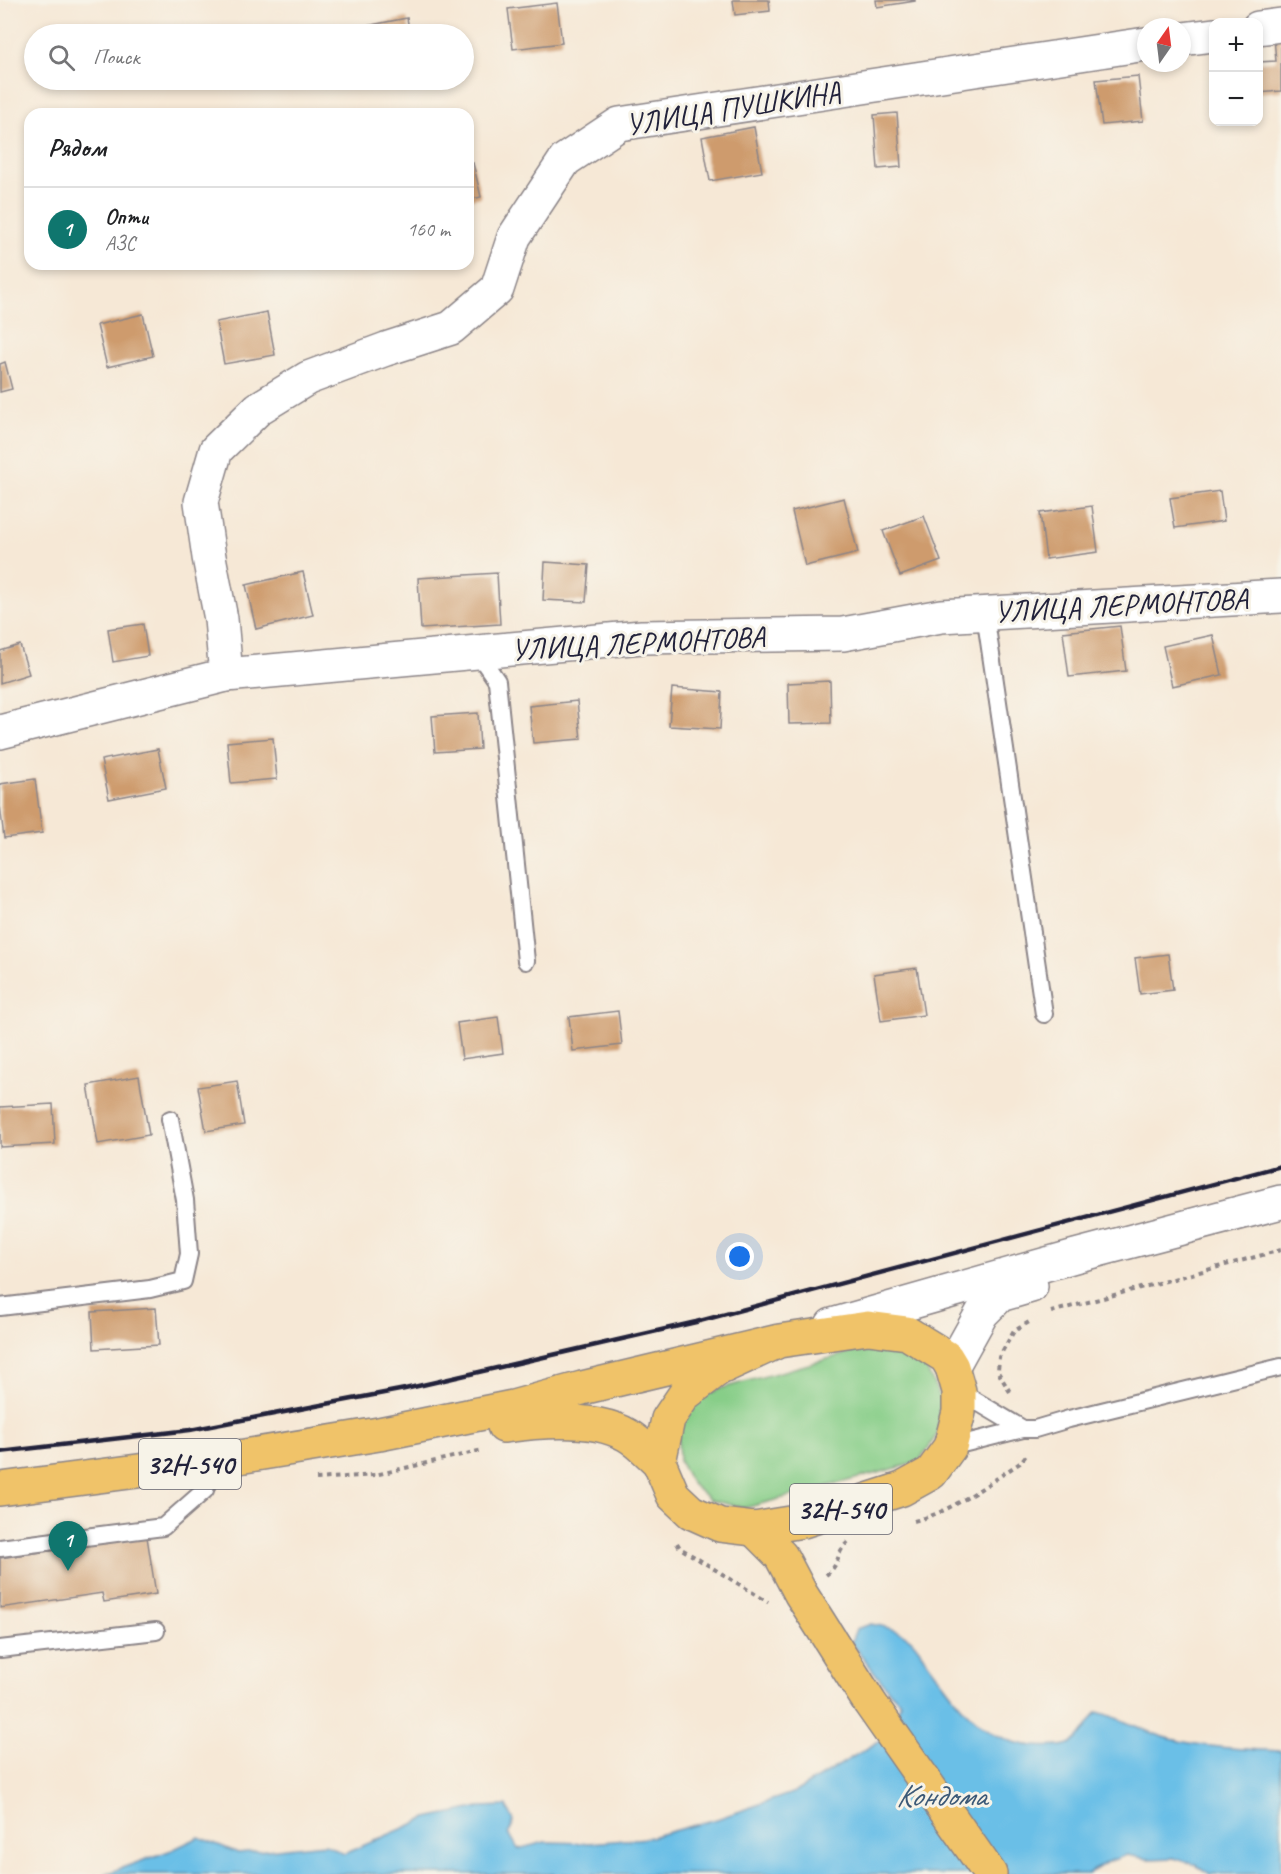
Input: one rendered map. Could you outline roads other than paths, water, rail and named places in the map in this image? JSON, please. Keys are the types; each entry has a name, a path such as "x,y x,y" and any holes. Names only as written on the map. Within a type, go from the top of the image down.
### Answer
{"main road":[{"name":"32Н-540","path":"0,1489 214,1461 379,1434 513,1407 779,1341 868,1328 907,1333 946,1357 955,1379 959,1412 950,1447 932,1473 902,1489 803,1521 754,1529 720,1525 691,1512 673,1495 659,1461 627,1434 594,1424 541,1421 470,1430 379,1434"},
{"name":"32Н-540","path":"659,1461 668,1419 685,1394 718,1369 779,1341"},
{"path":"781,1556 803,1521"},
{"path":"754,1529 781,1556 801,1594 870,1703 990,1874"}],"street":[{"path":"1263,27 1281,25"},
{"path":"1191,38 1209,36"},
{"name":"УЛИЦА ПУШКИНА","path":"226,675 221,619 201,502 216,450 259,408 308,378 451,328 497,290 514,237 565,160 618,124 1137,46"},
{"name":"УЛИЦА ЛЕРМОНТОВА","path":"0,732 226,675 642,638 843,634 941,616 1281,596"},
{"name":"32Н-540","path":"779,1341 1075,1256 1281,1202"},
{"name":"32Н-540","path":"955,1379 982,1313 1000,1295 1161,1251 1196,1238 1242,1213"}],"lane":[{"path":"985,614 1044,1014"},
{"path":"477,652 496,681 526,961"},
{"path":"0,1307 150,1290 183,1281 189,1254 185,1200 170,1119"},
{"path":"950,1447 1023,1429 1035,1430 1069,1419 1281,1367"},
{"path":"955,1379 1023,1429"},
{"path":"0,1548 163,1527 205,1490 214,1461"},
{"path":"0,1649 156,1631"}],"water":[{"name":"Кондома","path":"871,1624 891,1628 909,1638 950,1693 973,1718 1000,1737 1016,1743 1048,1747 1067,1745 1078,1738 1097,1712 1152,1733 1184,1742 1226,1748 1281,1751 1281,1874 1210,1874 1196,1865 1174,1858 1148,1859 1127,1855 1107,1862 1088,1874 105,1874 172,1850 199,1837 238,1853 325,1844 344,1854 427,1818 481,1807 506,1806 514,1821 509,1833 518,1849 545,1842 590,1843 647,1838 717,1819 795,1792 886,1737 901,1703 851,1642 856,1629"}],"railway":[{"path":"0,1452 190,1430 405,1389 696,1322 1281,1166"}],"place":[{"name":"Опти","path":"68,1571"}]}
